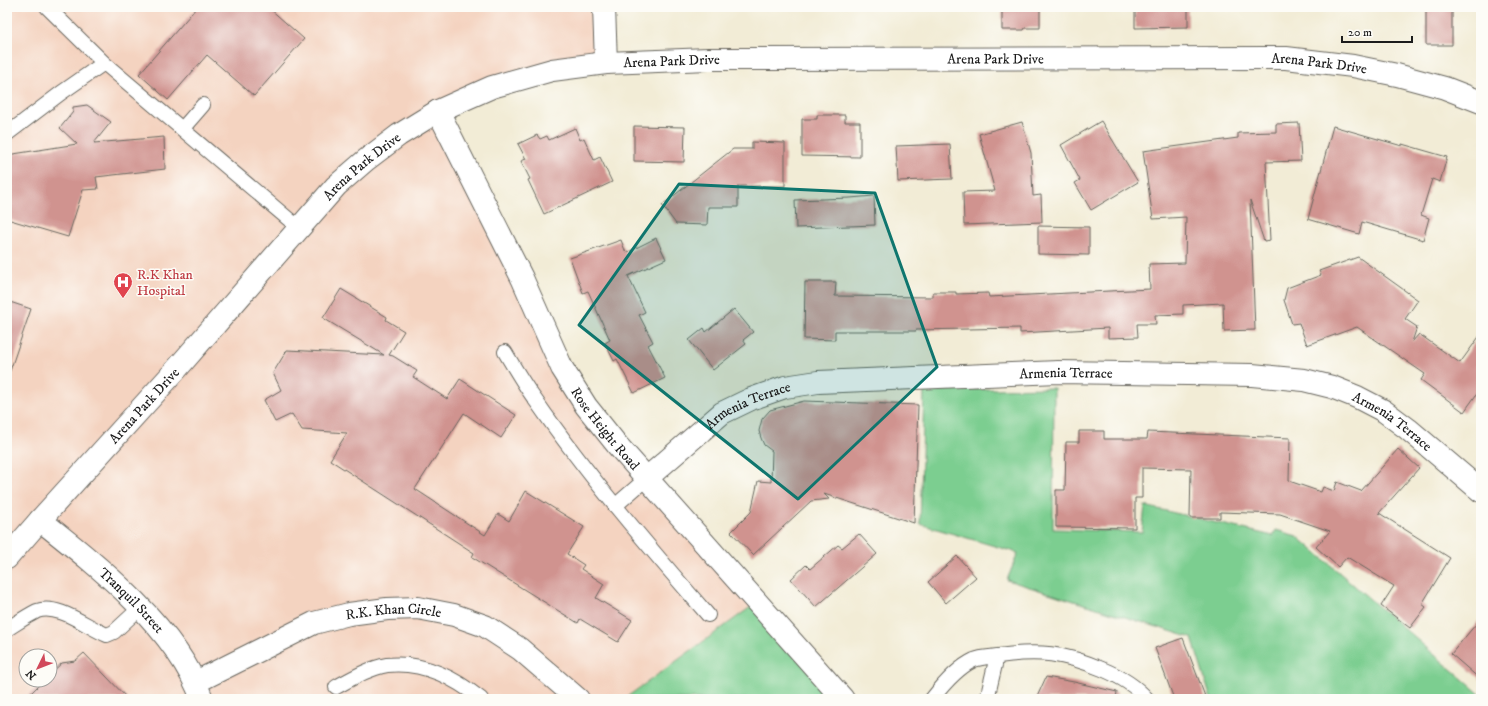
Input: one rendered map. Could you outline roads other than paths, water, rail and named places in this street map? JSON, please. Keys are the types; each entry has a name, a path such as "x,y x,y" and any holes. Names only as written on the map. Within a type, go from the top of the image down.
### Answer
{"street":[{"path":"604,7 606,63"},
{"name":"Arena Park Drive","path":"40,520 174,372 336,186 366,160 399,135 438,111 492,87 552,70 606,63 709,59 1286,58 1353,66 1397,75 1480,97"},
{"name":"Rose Height Road","path":"438,111 522,278 562,368 586,406 618,446 843,699"},
{"name":"Armenia Terrace","path":"647,478 722,413 750,399 785,387 818,382 1066,372 1252,375 1304,380 1332,387 1357,397 1384,411 1408,429 1481,491"},
{"path":"7,558 40,520"},
{"name":"Tranquil Street","path":"40,520 141,607 170,642 199,690"},
{"name":"R.K. Khan Circle","path":"199,690 314,623 349,614 387,608 418,608 454,615 485,626 520,649 578,699"}],"lane":[{"path":"47,7 104,63 183,128 299,228"},
{"path":"7,134 104,63"},
{"path":"183,128 203,105"},
{"path":"505,352 535,401 615,506 708,615"},
{"path":"615,506 647,478"},
{"path":"7,629 38,611 48,609 58,610 107,634 114,632 141,607"},
{"path":"932,699 942,686 957,672 974,660 1019,653 1064,655 1084,661 1120,676 1142,693 1147,699"},
{"path":"987,699 997,656"},
{"path":"336,688 372,670 387,665 405,666 421,668 438,673 467,688 481,699"}],"place":[{"name":"R.K Khan Hospital","path":"123,299"}]}
